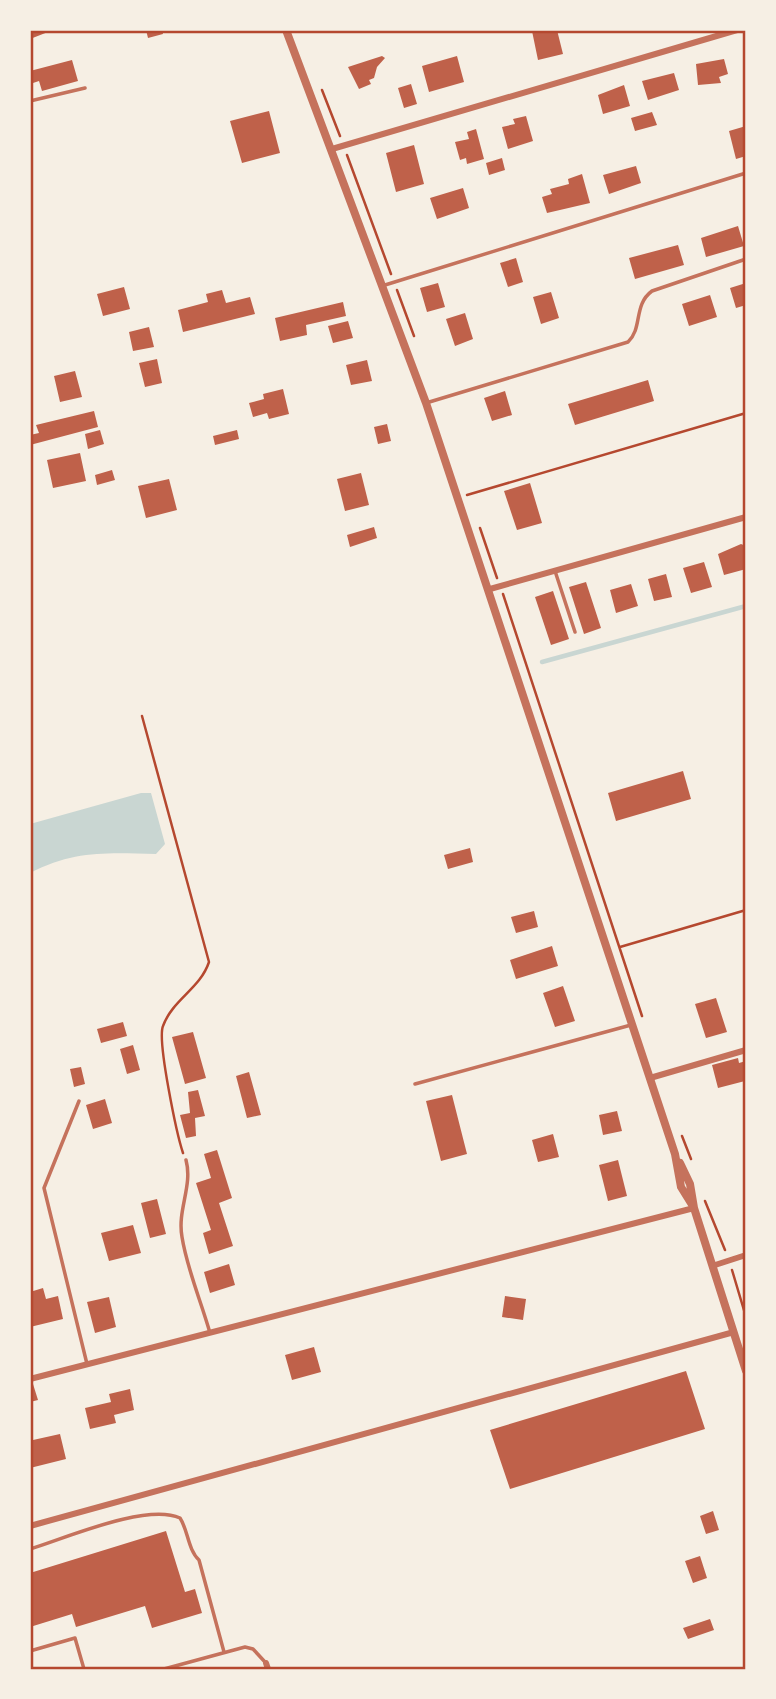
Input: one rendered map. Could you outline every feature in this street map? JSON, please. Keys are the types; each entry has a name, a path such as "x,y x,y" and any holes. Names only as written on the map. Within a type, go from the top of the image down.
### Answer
{"street":[{"path":"286,30 385,285 459,498 610,950 675,1154 681,1187 694,1208 746,1371"},
{"path":"332,149 737,30"},
{"path":"490,589 746,517"},
{"path":"650,1078 746,1050"},
{"path":"30,1379 694,1208"},
{"path":"712,1266 746,1255"},
{"path":"30,1526 734,1332"}],"lane":[{"path":"30,101 85,88"},
{"path":"385,285 746,173"},
{"path":"426,403 628,342 633,337 641,302 652,291 746,260"},
{"path":"555,571 575,632"},
{"path":"415,1084 633,1024"},
{"path":"79,1101 44,1188 87,1364"},
{"path":"186,1160 189,1171 181,1212 181,1236 210,1333"},
{"path":"30,1549 158,1513 180,1518 186,1527 194,1556 199,1560 224,1651"},
{"path":"30,1651 75,1638 84,1669"},
{"path":"164,1669 245,1647 253,1649 267,1666"}],"path":[{"path":"459,498 746,413"},
{"path":"142,716 209,962 204,977 175,1005 161,1028 174,1129 186,1160"},
{"path":"610,950 746,910"},
{"path":"709,1212 729,1260 746,1317"}],"shaded area":[{"path":"141,793 151,793 165,844 156,854 92,854 62,860 30,873 30,824"}],"building":[{"path":"30,30 47,30 48,32 30,39"},
{"path":"146,30 162,30 163,34 148,38"},
{"path":"557,30 563,54 538,60 532,31"},
{"path":"382,56 385,58 377,67 374,78 369,80 371,84 359,89 348,67"},
{"path":"457,56 464,82 429,92 422,66"},
{"path":"724,59 728,74 719,77 721,83 698,85 696,64"},
{"path":"72,60 78,81 42,91 39,81 30,84 30,71"},
{"path":"674,73 679,90 648,100 642,81"},
{"path":"411,84 417,104 404,108 398,88"},
{"path":"624,85 630,106 603,114 598,95"},
{"path":"269,111 280,153 242,163 230,121"},
{"path":"652,112 657,125 635,131 631,118"},
{"path":"526,116 533,141 508,149 502,127 515,124 513,119"},
{"path":"746,126 746,156 736,159 729,131"},
{"path":"476,129 484,159 467,164 466,158 460,160 455,142 469,139 467,132"},
{"path":"414,145 424,184 396,192 386,153"},
{"path":"502,158 505,170 489,175 486,163"},
{"path":"636,166 641,183 609,194 603,175"},
{"path":"582,174 590,203 547,213 542,197 552,194 550,189 569,184 568,179"},
{"path":"463,188 469,208 437,219 430,198"},
{"path":"738,226 744,246 706,257 701,238"},
{"path":"678,245 684,265 635,279 629,258"},
{"path":"516,258 523,282 508,287 500,263"},
{"path":"438,283 445,307 427,312 420,288"},
{"path":"746,283 746,305 736,308 730,288"},
{"path":"124,287 130,309 103,316 97,294"},
{"path":"222,290 226,303 250,297 255,314 183,332 178,310 208,302 206,294"},
{"path":"551,292 559,318 541,324 533,297"},
{"path":"710,295 717,317 689,326 682,304"},
{"path":"343,302 346,316 306,325 307,335 280,341 275,318"},
{"path":"465,313 473,339 455,346 446,319"},
{"path":"348,321 353,338 333,343 328,326"},
{"path":"149,327 154,347 133,351 129,332"},
{"path":"157,359 162,383 145,387 139,363"},
{"path":"367,360 372,381 351,385 346,365"},
{"path":"75,371 82,397 60,402 54,376"},
{"path":"648,380 654,401 575,425 568,404"},
{"path":"283,389 289,414 269,419 267,413 253,417 249,403 264,399 263,394"},
{"path":"505,391 512,415 492,421 484,398"},
{"path":"94,411 98,427 30,445 30,435 39,433 36,425"},
{"path":"387,424 391,441 378,444 374,427"},
{"path":"100,430 104,444 88,449 85,434"},
{"path":"237,430 239,439 215,445 213,436"},
{"path":"80,453 86,481 53,488 47,460"},
{"path":"112,470 115,480 97,485 95,475"},
{"path":"361,473 369,505 345,511 337,479"},
{"path":"169,479 177,510 146,518 138,486"},
{"path":"530,483 542,523 517,530 504,491"},
{"path":"374,527 377,538 350,547 347,535"},
{"path":"741,544 746,546 746,569 724,575 718,554"},
{"path":"704,562 712,587 691,593 683,568"},
{"path":"666,574 672,597 654,601 648,579"},
{"path":"586,582 601,628 584,634 569,587"},
{"path":"631,584 638,606 616,613 610,590"},
{"path":"553,591 569,639 551,645 535,597"},
{"path":"683,771 691,799 616,821 608,793"},
{"path":"470,848 473,862 448,869 444,855"},
{"path":"534,911 538,927 516,933 511,917"},
{"path":"552,946 558,966 516,979 510,960"},
{"path":"563,986 575,1021 555,1027 543,993"},
{"path":"716,998 727,1032 706,1038 695,1004"},
{"path":"123,1022 127,1036 101,1043 97,1029"},
{"path":"193,1032 206,1078 185,1084 172,1037"},
{"path":"133,1045 140,1070 127,1074 120,1049"},
{"path":"738,1058 739,1063 746,1061 745,1081 718,1088 712,1065"},
{"path":"81,1067 85,1084 74,1087 70,1069"},
{"path":"249,1072 261,1115 247,1118 236,1076"},
{"path":"198,1090 205,1116 195,1118 196,1136 186,1138 180,1115 190,1113 188,1092"},
{"path":"452,1095 467,1154 441,1161 426,1101"},
{"path":"105,1099 112,1123 93,1129 86,1105"},
{"path":"617,1111 622,1131 603,1135 599,1115"},
{"path":"553,1134 559,1157 538,1162 532,1140"},
{"path":"217,1150 232,1198 219,1203 233,1246 209,1254 203,1233 211,1230 196,1183 211,1178 204,1154"},
{"path":"618,1160 627,1196 608,1201 599,1165"},
{"path":"157,1199 166,1234 150,1238 141,1203"},
{"path":"133,1225 141,1253 109,1261 101,1233"},
{"path":"229,1264 235,1285 210,1293 204,1272"},
{"path":"43,1288 46,1299 58,1296 63,1319 30,1327 30,1292"},
{"path":"505,1296 526,1299 523,1320 502,1317"},
{"path":"109,1297 116,1327 95,1333 87,1302"},
{"path":"314,1347 321,1372 292,1380 285,1355"},
{"path":"686,1371 705,1429 510,1489 490,1430"},
{"path":"33,1384 38,1400 30,1402 30,1385"},
{"path":"130,1389 134,1410 114,1415 116,1423 90,1429 85,1408 111,1402 109,1394"},
{"path":"30,1432 33,1440 60,1434 66,1459 30,1468"},
{"path":"713,1511 719,1530 706,1534 700,1516"},
{"path":"166,1531 185,1592 195,1589 202,1613 152,1628 145,1606 76,1627 72,1614 30,1627 30,1573"},
{"path":"700,1556 707,1578 693,1583 685,1561"},
{"path":"710,1619 714,1630 688,1639 683,1628"}],"waterway":[{"path":"542,662 746,606"}]}
